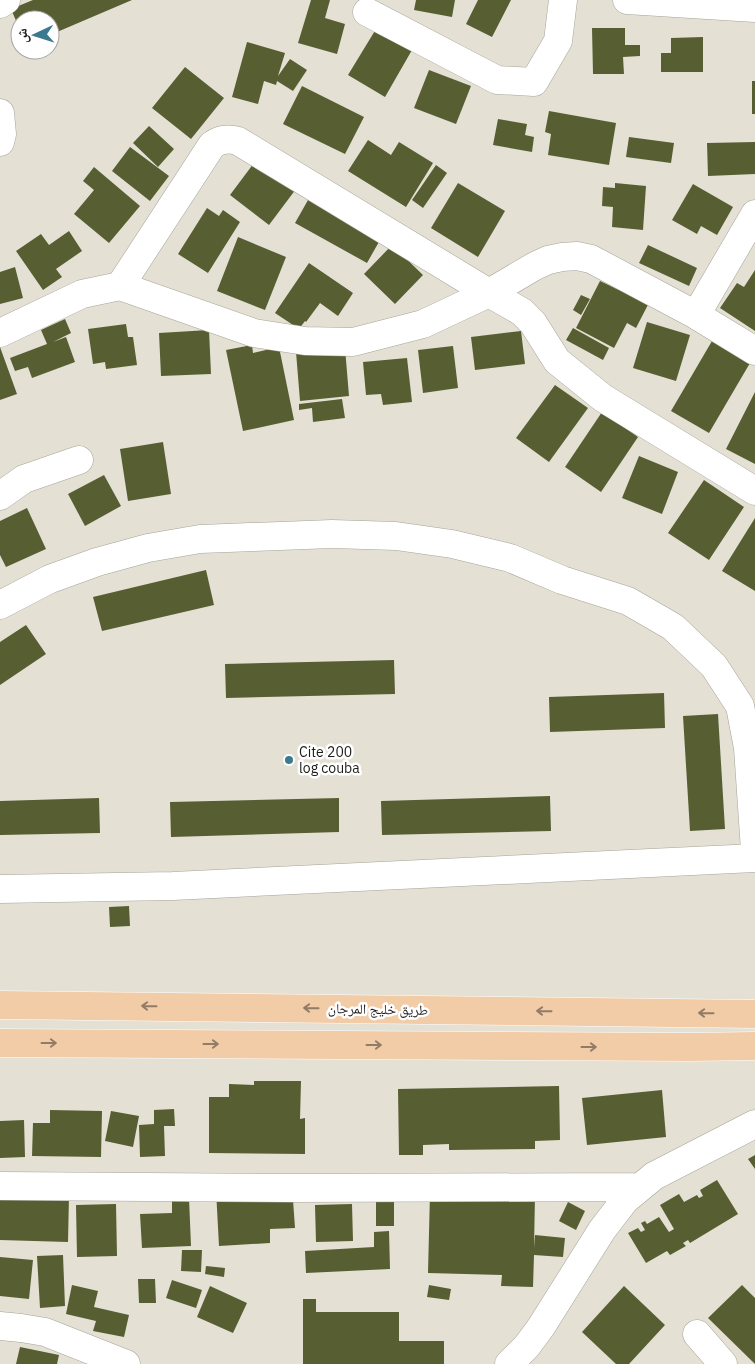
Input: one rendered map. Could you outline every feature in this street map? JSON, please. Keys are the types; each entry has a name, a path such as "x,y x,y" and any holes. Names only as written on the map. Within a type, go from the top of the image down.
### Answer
{"main road":[{"name":"طريق خليج المرجان","path":"0,1005 755,1014"},
{"path":"0,1043 755,1046"}],"street":[{"path":"0,4 6,0"},
{"path":"368,12 497,80 534,82 558,41 563,0"},
{"path":"627,0 755,8"},
{"path":"0,113 2,134 0,142"},
{"path":"120,286 212,145 227,139 238,141 522,312 533,323 557,361 602,398 755,491"},
{"path":"696,315 755,214"},
{"path":"0,333 82,294 120,286 254,334 305,341 353,342 423,324 489,293 548,260 576,256 590,259 696,315 755,351"},
{"path":"0,496 24,479 79,460"},
{"path":"0,605 50,579 97,562 148,548 200,539 332,534 396,536 452,544 510,558 562,580 628,600 673,627 714,666 740,706 748,748 755,850"},
{"path":"0,889 182,886 755,858"},
{"path":"509,1364 527,1346 541,1327 613,1215 625,1200 654,1176 670,1166 755,1124"},
{"path":"0,1186 639,1188"},
{"path":"0,1326 45,1332 126,1364"},
{"path":"697,1334 723,1364"}],"building":[{"path":"33,0 132,0 60,31 60,10 11,9"},
{"path":"311,0 330,0 325,18 345,24 337,54 298,43"},
{"path":"416,0 455,0 452,17 414,10"},
{"path":"478,0 511,0 492,37 466,24"},
{"path":"592,28 625,28 625,45 640,45 640,56 623,57 624,74 593,74"},
{"path":"376,29 412,50 385,97 348,75"},
{"path":"703,37 703,72 661,72 661,53 671,53 671,38"},
{"path":"247,42 285,53 278,76 290,59 307,70 293,91 277,81 276,85 264,81 258,104 232,97"},
{"path":"185,67 224,98 191,139 152,108"},
{"path":"429,70 471,86 456,124 414,108"},
{"path":"752,81 755,81 755,114 752,114"},
{"path":"302,86 364,117 345,154 283,124"},
{"path":"549,111 616,123 609,165 548,155 551,134 545,132"},
{"path":"498,119 527,124 525,135 534,137 532,152 493,145"},
{"path":"149,126 174,149 158,167 133,143"},
{"path":"629,137 674,143 671,163 626,157"},
{"path":"368,140 391,155 399,142 433,163 406,207 348,171"},
{"path":"755,142 755,174 708,176 707,143"},
{"path":"130,147 169,176 150,201 112,171"},
{"path":"257,159 296,189 269,225 230,195"},
{"path":"436,165 447,173 423,208 412,200"},
{"path":"94,167 140,206 109,243 74,214 94,190 83,181"},
{"path":"458,183 505,211 478,257 431,228"},
{"path":"615,183 646,186 643,230 612,227 613,207 602,206 603,187 615,188"},
{"path":"693,184 733,207 717,235 701,226 697,234 672,220"},
{"path":"312,193 384,233 367,263 295,223"},
{"path":"207,208 219,216 223,210 240,222 208,273 178,254"},
{"path":"69,231 82,251 56,269 62,277 43,290 16,251 41,234 49,245"},
{"path":"238,237 286,257 265,310 217,291"},
{"path":"392,245 423,275 395,304 364,274"},
{"path":"648,245 697,268 689,286 639,263"},
{"path":"309,263 353,293 338,316 320,303 299,329 275,313"},
{"path":"15,267 23,298 0,304 0,272"},
{"path":"755,270 755,331 720,308 737,283 744,287"},
{"path":"624,280 653,295 636,328 627,323 614,348 576,328 600,281 619,290"},
{"path":"581,295 590,299 581,315 573,310"},
{"path":"65,319 71,333 53,342 66,337 75,362 32,378 28,367 15,371 10,358 47,344 41,330"},
{"path":"647,322 690,335 676,381 633,368"},
{"path":"126,324 128,337 133,337 137,365 106,369 105,362 93,364 88,329"},
{"path":"573,328 609,348 603,360 566,340"},
{"path":"209,330 211,374 161,376 159,333"},
{"path":"521,331 525,364 475,370 471,337"},
{"path":"712,341 750,363 709,433 671,411"},
{"path":"252,345 253,353 279,347 294,420 243,431 226,350"},
{"path":"453,346 458,388 423,393 418,350"},
{"path":"0,347 17,394 0,400"},
{"path":"345,348 349,396 300,401 296,352"},
{"path":"407,358 412,402 383,405 381,394 366,395 363,362"},
{"path":"555,385 588,408 549,462 516,438"},
{"path":"755,392 755,464 726,449"},
{"path":"342,399 345,418 313,422 312,408 299,410 299,404"},
{"path":"602,412 638,437 601,492 565,467"},
{"path":"163,442 171,494 128,501 120,449"},
{"path":"639,456 678,472 662,514 622,498"},
{"path":"104,475 121,506 85,526 68,494"},
{"path":"704,480 744,507 709,560 668,533"},
{"path":"27,508 46,549 6,567 0,555 0,521"},
{"path":"755,518 755,591 722,571"},
{"path":"206,570 214,605 102,631 93,597"},
{"path":"26,625 46,654 0,685 0,642"},
{"path":"394,660 395,694 226,698 225,664"},
{"path":"664,693 665,728 550,732 549,697"},
{"path":"718,714 725,829 690,831 683,716"},
{"path":"550,796 551,831 382,835 381,801"},
{"path":"99,798 100,833 0,835 0,801"},
{"path":"339,798 339,832 171,837 170,802"},
{"path":"129,906 130,926 110,927 109,907"},
{"path":"254,1081 301,1081 300,1119 305,1118 305,1154 209,1153 209,1097 229,1097 229,1084 254,1085"},
{"path":"559,1086 560,1140 535,1141 535,1149 449,1150 449,1144 423,1145 423,1155 399,1155 398,1089"},
{"path":"662,1090 666,1137 587,1145 582,1098"},
{"path":"174,1109 175,1126 164,1126 165,1156 140,1157 139,1125 154,1124 154,1110"},
{"path":"50,1110 102,1111 101,1157 32,1156 33,1123 50,1123"},
{"path":"111,1111 139,1116 133,1147 105,1141"},
{"path":"24,1120 25,1157 0,1158 0,1121"},
{"path":"755,1155 755,1169 748,1159"},
{"path":"717,1180 738,1214 690,1243 688,1240 683,1243 686,1246 670,1255 667,1251 646,1263 628,1233 638,1228 641,1232 645,1230 641,1223 645,1221 647,1224 659,1217 669,1232 674,1229 660,1205 679,1194 684,1202 697,1195 699,1198 703,1196 700,1190"},
{"path":"292,1186 295,1228 270,1229 270,1243 219,1246 216,1190"},
{"path":"0,1189 69,1196 68,1242 0,1240"},
{"path":"430,1193 535,1195 534,1248 535,1235 565,1238 563,1257 534,1255 533,1287 501,1286 502,1275 428,1273"},
{"path":"172,1198 189,1198 191,1246 142,1248 140,1214 172,1213"},
{"path":"376,1201 394,1201 394,1226 376,1226"},
{"path":"568,1202 585,1211 576,1230 559,1221"},
{"path":"116,1204 117,1256 77,1257 76,1205"},
{"path":"352,1204 353,1241 316,1242 315,1205"},
{"path":"389,1231 390,1269 306,1273 305,1251 374,1247 374,1232"},
{"path":"182,1250 202,1250 201,1272 181,1271"},
{"path":"63,1255 65,1306 40,1308 37,1256"},
{"path":"0,1257 33,1260 29,1299 0,1296"},
{"path":"206,1266 225,1268 224,1277 205,1274"},
{"path":"138,1279 155,1279 156,1303 139,1303"},
{"path":"172,1280 202,1290 196,1308 166,1298"},
{"path":"72,1285 98,1291 94,1307 129,1315 124,1337 93,1331 96,1321 66,1314"},
{"path":"429,1285 451,1289 449,1300 427,1297"},
{"path":"742,1285 755,1298 755,1364 708,1318"},
{"path":"210,1286 247,1303 233,1333 197,1317"},
{"path":"624,1286 665,1325 629,1364 616,1364 582,1332"},
{"path":"303,1299 316,1299 316,1312 399,1312 399,1341 444,1341 444,1364 303,1364"},
{"path":"20,1347 59,1355 57,1364 16,1364"}],"place":[{"name":"Cite 200 log couba","path":"289,760"}]}
